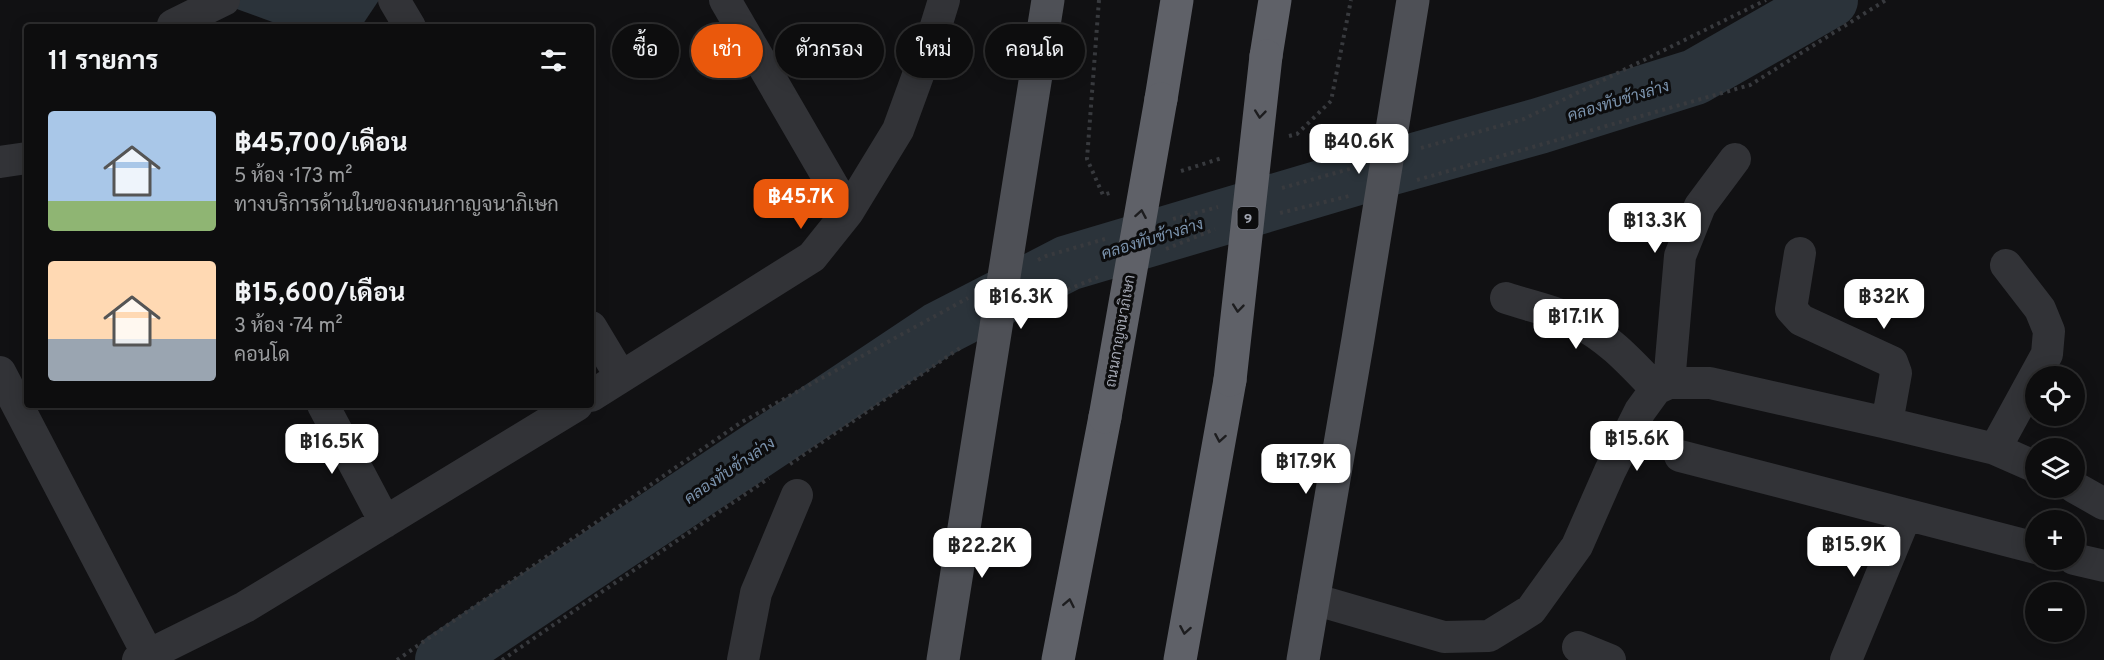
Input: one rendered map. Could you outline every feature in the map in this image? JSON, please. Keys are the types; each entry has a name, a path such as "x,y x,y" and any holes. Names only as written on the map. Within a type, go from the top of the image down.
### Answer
{"highway":[{"name":"ถนนกาญจนาภิเษก","path":"1058,660 1105,417 1177,0"},
{"name":"9","path":"1180,660 1230,380 1266,56 1275,0"}],"main road":[{"path":"943,660 1048,0"},
{"path":"1303,660 1411,10"}],"street":[{"path":"175,17 224,0"},
{"path":"394,0 408,24"},
{"path":"725,0 848,212"},
{"path":"594,394 812,257 848,212 898,130 944,0"},
{"path":"0,162 24,158"},
{"path":"1314,599 1444,637 1490,636 1531,610 1577,546 1640,411 1663,386 1680,256 1700,206 1736,159"},
{"path":"1800,253 1791,309 1801,320 1892,362 1896,373 1887,423"},
{"path":"1995,449 2047,354 2049,331 2040,309 2006,266"},
{"path":"1506,298 1576,322 1601,336 1663,386 1710,383 1995,449 2025,462"},
{"path":"594,332 621,377"},
{"path":"0,372 143,657 246,607 572,408"},
{"path":"325,408 385,522"},
{"path":"1680,456 2025,546"},
{"path":"2085,493 2104,504"},
{"path":"743,660 756,593 797,495"},
{"path":"1846,660 1906,515"},
{"path":"2085,562 2104,566"},
{"path":"1578,647 1610,660"}],"path":[{"path":"1099,0 1087,159 1103,195 1114,191"},
{"path":"1286,137 1297,134 1331,101 1351,0"},
{"path":"1407,182 1750,85 1886,0"},
{"path":"1180,171 1223,157"},
{"path":"1270,216 1350,196"},
{"path":"1159,252 1224,227"},
{"path":"1035,261 1046,256"},
{"path":"1030,305 1105,274"},
{"path":"397,660 740,423 974,295"},
{"path":"789,465 962,347"},
{"path":"502,660 770,478"}],"shaded area":[{"path":"212,0 379,0 363,24 278,24"}],"waterway":[{"name":"คลองทับช้างล่าง","path":"443,660 938,330 1068,263 1539,126 1695,77 1830,0"}]}
